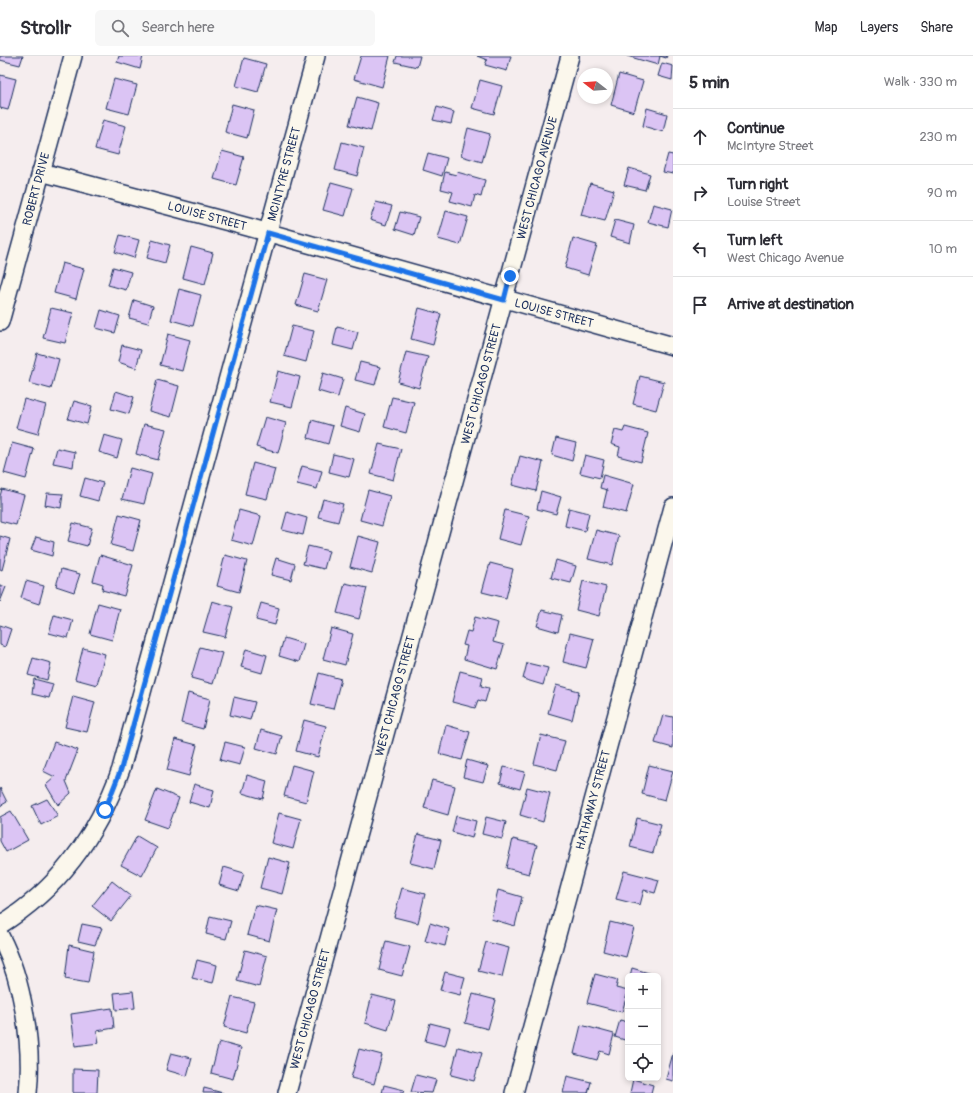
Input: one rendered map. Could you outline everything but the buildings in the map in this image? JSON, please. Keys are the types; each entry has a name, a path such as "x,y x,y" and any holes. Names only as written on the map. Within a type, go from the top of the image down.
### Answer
{"street":[{"name":"ROBERT DRIVE","path":"0,322 72,56"},
{"name":"MCINTYRE STREET","path":"0,925 32,903 69,866 94,830 114,790 316,56"},
{"name":"WEST CHICAGO AVENUE","path":"504,300 570,56"},
{"name":"LOUISE STREET","path":"41,172 268,233 673,346"},
{"name":"WEST CHICAGO STREET","path":"287,1093 504,300"},
{"name":"HATHAWAY STREET","path":"514,1093 673,507"},
{"path":"0,936 5,946 23,1004 28,1039 28,1093"}],"route":[{"path":"105,810 121,769 268,233 504,300 510,276"}]}
